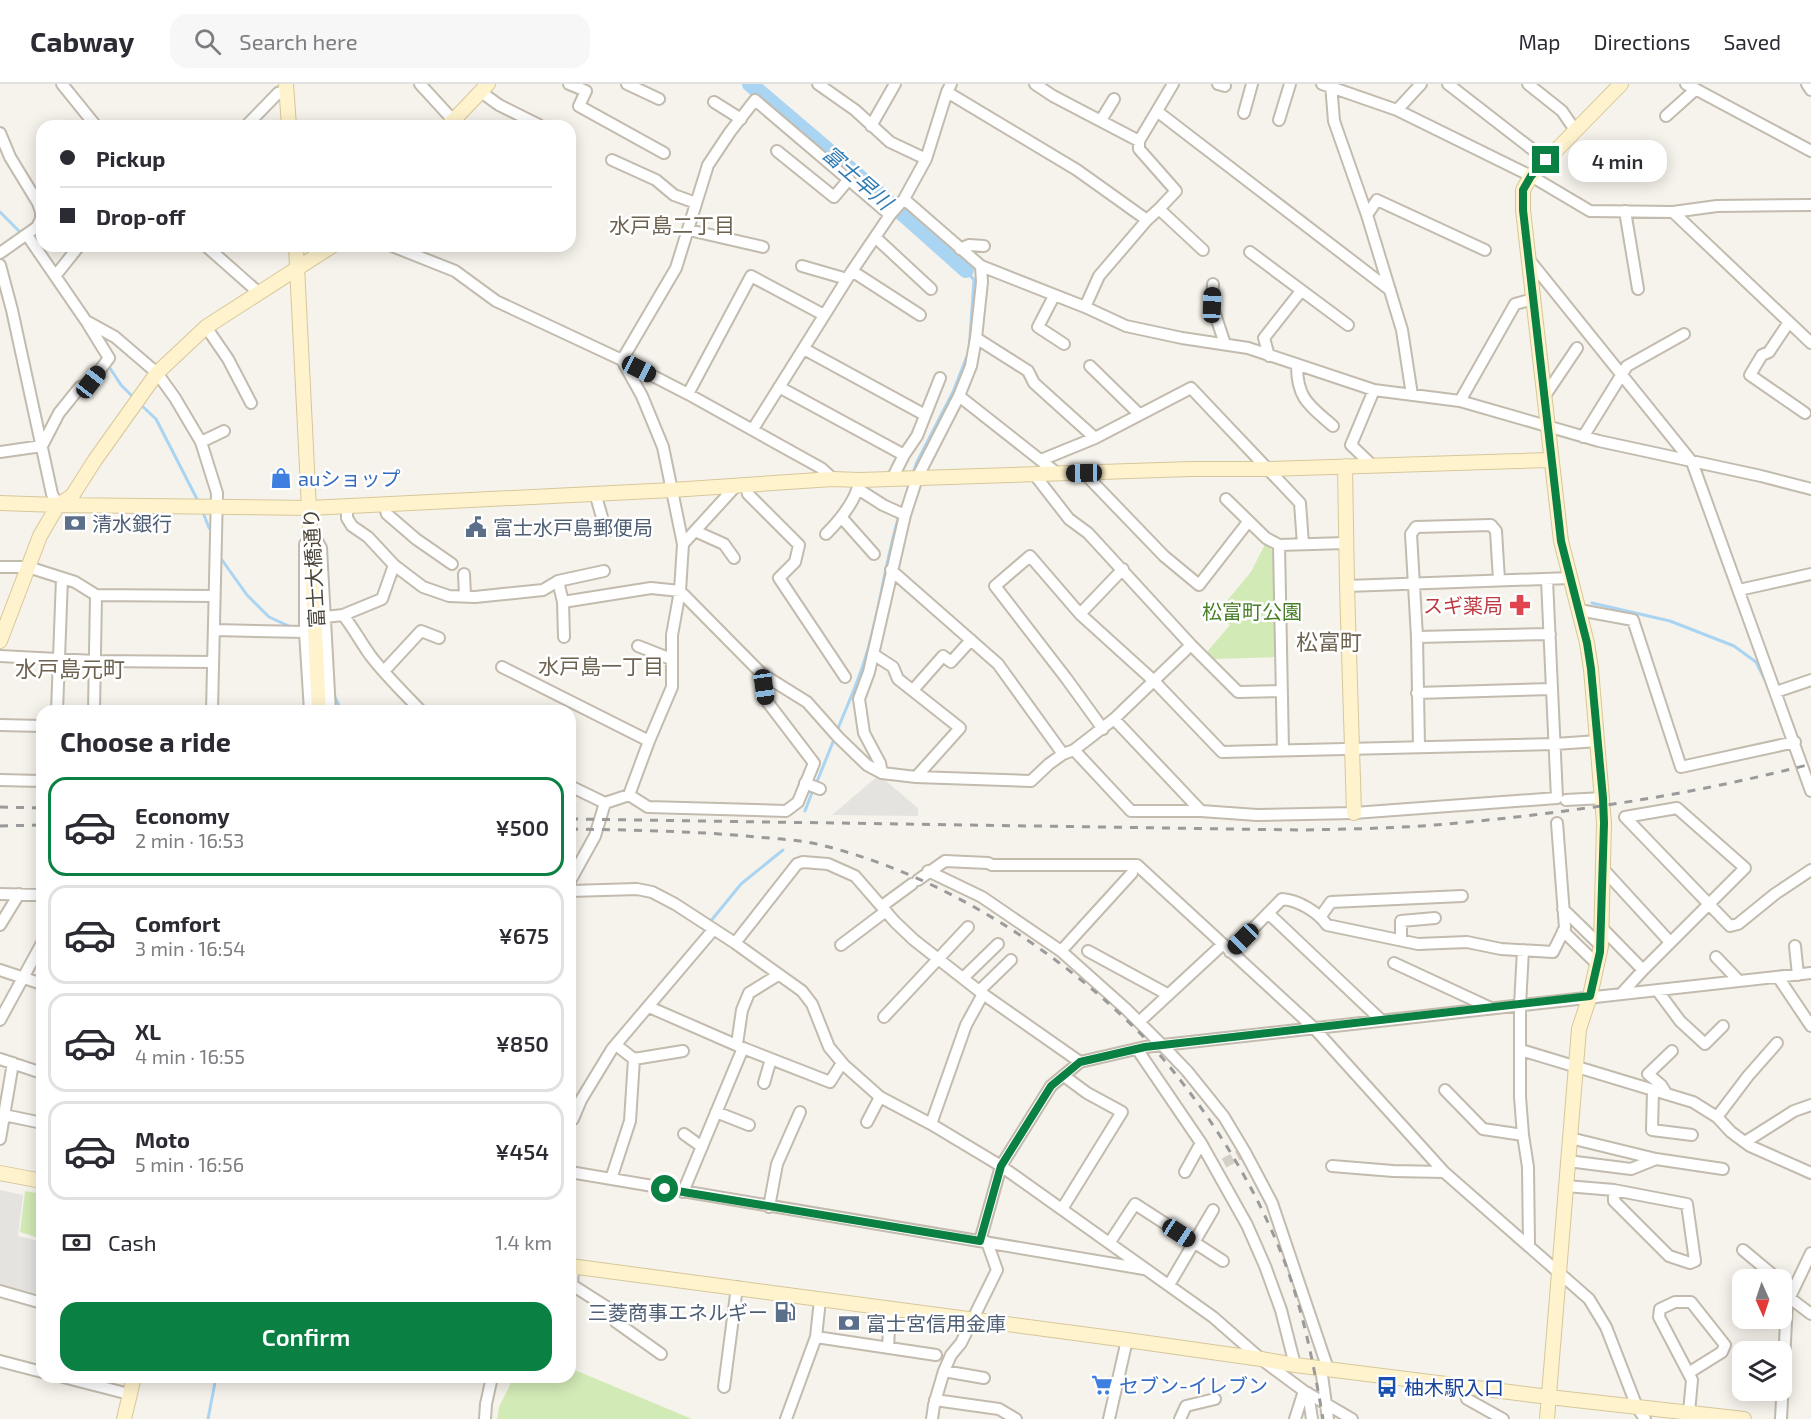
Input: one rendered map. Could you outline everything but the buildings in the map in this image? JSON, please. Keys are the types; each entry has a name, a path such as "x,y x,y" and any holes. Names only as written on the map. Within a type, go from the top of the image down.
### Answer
{"street":[{"path":"62,84 91,120"},
{"path":"420,84 448,120"},
{"path":"569,84 586,91 579,106 664,153"},
{"path":"627,84 659,99"},
{"path":"818,84 855,110 890,142 926,159"},
{"path":"871,126 895,84"},
{"path":"1035,84 1053,96 1139,141"},
{"path":"1085,307 1099,276 1176,190 1139,148 1139,141 1173,84"},
{"path":"1244,113 1252,84"},
{"path":"1279,120 1290,84"},
{"path":"1397,110 1420,84"},
{"path":"1448,84 1546,160"},
{"path":"1528,84 1562,111 1575,130"},
{"path":"1547,1419 1580,1029 1598,964 1600,946 1603,798 1591,669 1561,541 1523,210 1523,190 1531,176 1621,84"},
{"path":"1806,84 1811,90"},
{"path":"1412,395 1402,330 1367,215 1334,121 1328,85 1397,110 1531,176 1590,211 1674,212 1717,206 1811,205"},
{"path":"252,120 286,87"},
{"path":"286,87 289,120"},
{"path":"1666,116 1690,87 1746,115 1811,152"},
{"path":"453,120 484,88 499,105 529,120"},
{"path":"753,429 875,237 904,200 926,159 949,88 1077,170 1147,220"},
{"path":"1101,120 1114,99"},
{"path":"622,360 676,268 708,165 755,100 890,215"},
{"path":"714,102 741,119"},
{"path":"1158,112 1390,290"},
{"path":"0,133 10,157 36,203"},
{"path":"777,151 834,197 849,179"},
{"path":"612,160 656,180 674,195 696,202"},
{"path":"904,200 981,266 1085,307 1126,326 1182,338 1248,348 1374,390 1460,401 1583,437 1811,489"},
{"path":"1367,215 1377,200 1485,250"},
{"path":"1159,209 1203,250"},
{"path":"1625,211 1638,289"},
{"path":"1674,212 1811,343"},
{"path":"0,254 36,228"},
{"path":"688,230 763,247"},
{"path":"27,236 36,248"},
{"path":"875,237 931,289"},
{"path":"960,249 969,245 984,246"},
{"path":"39,252 109,358 91,382 80,387 59,413 42,446"},
{"path":"56,275 74,252"},
{"path":"213,252 258,292"},
{"name":"富士大橋通り","path":"297,252 319,705"},
{"path":"0,641 40,536 58,506 72,496 157,374 206,327 323,252"},
{"path":"407,252 456,271 496,301 622,360 688,394 821,468 833,479"},
{"path":"1250,252 1348,325"},
{"path":"1530,261 1692,462 1810,785"},
{"path":"0,265 52,495 58,506"},
{"path":"802,266 850,275 920,315"},
{"path":"907,478 959,396 971,366 982,282 981,266"},
{"path":"688,394 751,276 824,315"},
{"path":"1213,284 1212,305 1225,344"},
{"path":"1269,356 1264,338 1301,291"},
{"path":"1054,296 1038,327 1064,344"},
{"path":"1460,401 1515,304 1533,299"},
{"path":"86,321 115,337 157,374 175,398 201,442 217,493 212,705"},
{"path":"1789,322 1769,352 1762,355 1750,375 1805,413"},
{"path":"206,327 228,359 251,403"},
{"path":"1583,437 1627,366 1684,334"},
{"path":"976,338 1028,371 1034,383 1095,438"},
{"path":"1544,397 1577,348"},
{"path":"804,349 925,415"},
{"path":"622,360 642,396 663,447 683,544 680,591 672,635 672,687 629,795"},
{"path":"1090,366 1138,414"},
{"path":"1297,366 1297,378 1305,402 1333,426"},
{"path":"882,773 880,763 864,733 860,699 873,654 891,570 907,478 904,454 917,436 940,378"},
{"path":"779,387 904,454"},
{"path":"1041,460 1095,438 1191,388 1300,503 1303,544"},
{"path":"1372,465 1351,445 1374,390"},
{"path":"959,396 1058,474"},
{"path":"201,442 224,431"},
{"path":"0,452 42,446"},
{"path":"0,503 58,506 310,508 672,490 833,479 859,485 907,478 1551,460"},
{"path":"1345,466 1354,813"},
{"path":"1084,473 1164,556 1199,585 1248,522"},
{"path":"1034,474 1069,519 1088,533 1191,645 1238,692 1282,691"},
{"path":"859,485 900,513"},
{"path":"826,534 842,518 859,485"},
{"path":"683,544 741,486"},
{"path":"741,486 799,545 795,562 779,578 845,677"},
{"path":"595,494 606,531"},
{"path":"1226,499 1266,538 1278,545 1346,543"},
{"path":"384,504 387,514 416,539 452,564"},
{"path":"347,506 347,518 352,526 368,537 394,565 423,587 449,597 543,590 558,580 604,571"},
{"path":"842,518 874,554"},
{"path":"1419,747 1417,638 1411,534 1416,527 1491,525 1496,531 1499,580"},
{"path":"310,530 321,548 330,705"},
{"path":"310,530 305,545 305,632 310,705"},
{"path":"694,531 724,544 734,558"},
{"path":"1278,545 1283,750"},
{"path":"1102,729 995,586 1030,555 1080,614 1154,681 1222,752 1598,741"},
{"path":"325,618 343,615 382,598 394,565"},
{"path":"0,567 28,567 75,582 96,595 214,596"},
{"path":"1080,614 1123,569"},
{"path":"891,570 998,664 1069,752 1131,811 1201,811 1257,815 1354,813 1557,798 1546,580"},
{"path":"464,574 465,596"},
{"path":"1739,590 1811,574"},
{"path":"57,705 62,578"},
{"path":"1347,586 1570,578"},
{"path":"558,580 563,602 564,637"},
{"path":"563,602 651,588 680,591 762,674 807,702 834,733 867,765 882,773 916,777 1031,781 1049,764 1114,719 1191,645"},
{"path":"94,705 96,595"},
{"path":"1579,610 1633,620 1681,767 1795,742"},
{"path":"343,615 368,653 415,705"},
{"path":"214,630 305,632"},
{"path":"384,671 421,631 439,638"},
{"path":"1417,638 1550,634"},
{"path":"913,690 943,656 951,662 971,640"},
{"path":"638,645 671,659"},
{"path":"873,654 893,667 898,679 960,728 916,777"},
{"path":"0,656 95,661 213,662"},
{"path":"502,667 649,741"},
{"path":"629,795 648,807 786,811 798,802 814,786 814,763 766,700 762,674"},
{"path":"1776,692 1811,680"},
{"path":"1417,693 1552,689"},
{"path":"1114,719 1201,811"},
{"path":"0,725 36,726"},
{"path":"0,780 36,781"},
{"path":"576,789 605,803 629,795"},
{"path":"1566,800 1603,798"},
{"path":"576,869 595,836 605,803"},
{"path":"1622,993 1642,970 1710,904 1745,868 1677,808 1625,817 1710,904 1730,926 1738,924 1775,894 1811,870"},
{"path":"1139,1022 1167,994 1282,900 1291,900 1321,916 1327,925 1418,944 1467,942 1501,949 1553,952 1565,928 1557,824"},
{"path":"841,945 928,871 945,861 992,865 1137,865 1314,1028 1444,1172 1559,1271 1594,1305 1606,1327 1641,1413"},
{"path":"735,943 797,864 803,862 828,864 855,876 908,934 938,959 981,993 1080,1062"},
{"path":"1603,869 1671,942"},
{"path":"928,871 982,897 1061,951 1162,1045 1187,1071 1224,1117 1272,1203 1325,1369 1328,1419"},
{"path":"1061,951 1132,873"},
{"path":"576,891 637,889 652,892 675,904 735,943 802,991 812,1004 829,1047 842,1063 880,1097 931,1124 1001,1166 1213,1317 1261,1359 1306,1391 1352,1419"},
{"path":"0,894 36,895"},
{"path":"0,925 19,894"},
{"path":"1321,916 1331,902 1462,896"},
{"path":"1563,909 1600,946"},
{"path":"1268,913 1381,1020"},
{"path":"1401,940 1401,921 1435,918"},
{"path":"884,1017 968,927"},
{"path":"1601,927 1642,970"},
{"path":"576,1111 580,1100 612,1049 649,1007 709,928"},
{"path":"1563,931 1598,964"},
{"path":"963,978 998,944"},
{"path":"1795,946 1798,975"},
{"path":"1523,950 1520,1005 1520,1097 1528,1167 1529,1245"},
{"path":"1088,951 1167,994"},
{"path":"0,1020 36,953"},
{"path":"1716,957 1739,981"},
{"path":"931,1124 966,1025 981,993 1011,960"},
{"path":"1394,963 1492,1009"},
{"path":"0,970 36,982"},
{"path":"932,1419 944,1371 951,1355 961,1343 997,1270 984,1242 1001,1166 1051,1086 1080,1062 1137,1048 1811,973"},
{"path":"683,1192 740,1046 742,1011 749,993 778,975"},
{"path":"1778,977 1811,1026"},
{"path":"1657,990 1680,1021 1704,1044 1723,1026"},
{"path":"649,1007 830,1082 842,1063"},
{"path":"1717,1117 1777,1043"},
{"path":"616,1045 633,1059 683,1051"},
{"path":"1137,1048 1202,1143 1220,1165 1265,1266 1281,1310 1295,1365"},
{"path":"1521,1050 1693,1102 1717,1117 1744,1142 1811,1173"},
{"path":"1666,1093 1661,1085 1648,1074 1672,1051"},
{"path":"0,1059 36,1069"},
{"path":"611,1179 630,1121 633,1059"},
{"path":"764,1083 771,1059"},
{"path":"0,1139 13,1063"},
{"path":"1062,1209 1122,1112 1087,1093 1064,1076"},
{"path":"1445,1090 1483,1129 1523,1134"},
{"path":"1653,1090 1652,1130 1692,1135"},
{"path":"867,1122 880,1097"},
{"path":"1744,1142 1794,1110 1811,1105"},
{"path":"716,1112 749,1125"},
{"path":"769,1206 777,1164 800,1112"},
{"path":"4,1115 36,1122"},
{"path":"684,1134 702,1147"},
{"path":"1570,1138 1656,1159 1723,1170"},
{"path":"1185,1172 1202,1143"},
{"path":"1568,1161 1630,1169 1656,1159"},
{"path":"1332,1166 1444,1172"},
{"path":"0,1173 36,1179"},
{"path":"576,1173 1145,1269"},
{"path":"1566,1186 1614,1190 1687,1204 1695,1261 1690,1263 1669,1256 1614,1201 1614,1190"},
{"path":"1110,1242 1135,1204 1223,1261"},
{"path":"1169,1285 1192,1242 1213,1210"},
{"path":"1743,1250 1766,1269"},
{"path":"1811,1253 1792,1295 1811,1314"},
{"path":"576,1267 1127,1340 1295,1365 1549,1397 1641,1413 1689,1412 1744,1419"},
{"path":"724,1387 737,1287"},
{"path":"576,1288 605,1306 616,1322 661,1354"},
{"path":"0,1291 36,1301"},
{"path":"786,1419 816,1337 820,1299"},
{"path":"1689,1372 1722,1352 1725,1345 1690,1302 1675,1302 1660,1310 1659,1317 1692,1380 1689,1412"},
{"path":"888,1348 891,1309"},
{"path":"1781,1419 1786,1329"},
{"path":"816,1337 936,1355"},
{"path":"1108,1419 1127,1340"},
{"path":"0,1361 36,1370"},
{"path":"944,1371 984,1378"},
{"path":"86,1383 129,1394"},
{"path":"124,1419 132,1383"},
{"path":"485,1419 491,1383"},
{"path":"1463,1386 1467,1398 1503,1419"},
{"path":"1295,1419 1306,1391"},
{"path":"1306,1391 1312,1419"},
{"path":"1180,1419 1186,1406 1215,1399"},
{"path":"935,1400 999,1409 1016,1419"}],"green space":[{"name":"松富町公園","path":"1265,544 1275,553 1279,657 1214,659 1206,653 1230,625 1216,614 1251,572"},
{"path":"25,1191 36,1193 36,1237 20,1232"},
{"path":"576,1371 692,1419 497,1419 499,1407 511,1383 576,1383"}],"shaded area":[{"path":"879,775 918,808 918,816 832,815"},
{"path":"0,1190 23,1195 18,1236 36,1240 36,1293 0,1284"}],"waterway":[{"name":"富士早川","path":"750,84 966,270"},
{"path":"0,212 22,234"},
{"path":"913,473 953,392 969,351 974,280 966,270"},
{"path":"108,365 121,385 133,397"},
{"path":"140,404 156,419 197,499"},
{"path":"204,515 209,528"},
{"path":"837,731 869,644 899,516"},
{"path":"222,560 247,595 269,617 291,627"},
{"path":"1592,603 1670,621 1734,646 1756,662 1768,686"},
{"path":"333,694 339,705"},
{"path":"816,784 835,737"},
{"path":"805,811 813,790"},
{"path":"710,922 741,884 783,850"},
{"path":"208,1419 215,1383"}],"tunnel":[{"path":"1224,1163 1245,1152"}],"railway":[{"path":"576,819 1299,830 1384,828 1468,822 1598,806 1726,784 1811,764"},
{"path":"0,807 36,808"},
{"path":"0,826 36,825"},
{"path":"576,829 710,833 791,840 825,846 863,857 939,888 975,908 1010,929 1076,976 1107,1002 1153,1047 1203,1111 1247,1181 1281,1252 1297,1299 1323,1419"}],"place":[{"name":"auショップ","path":"281,478"},
{"name":"清水銀行","path":"75,523"},
{"name":"富士水戸島郵便局","path":"476,527"},
{"name":"スギ薬局","path":"1520,605"},
{"name":"三菱商事エネルギー","path":"785,1312"},
{"name":"富士宮信用金庫","path":"849,1323"},
{"name":"セブン-イレブン","path":"1102,1385"},
{"name":"柚木駅入口","path":"1387,1387"}],"district":[{"name":"水戸島二丁目","path":"672,224"},
{"name":"松富町","path":"1329,641"},
{"name":"水戸島一丁目","path":"601,665"},
{"name":"水戸島元町","path":"70,668"}],"route":[{"path":"665,1189 980,1241 1001,1166 1051,1086 1080,1062 1145,1047 1590,996 1600,952 1603,798 1587,643 1561,541 1523,210 1523,190 1531,176 1546,160"}]}
